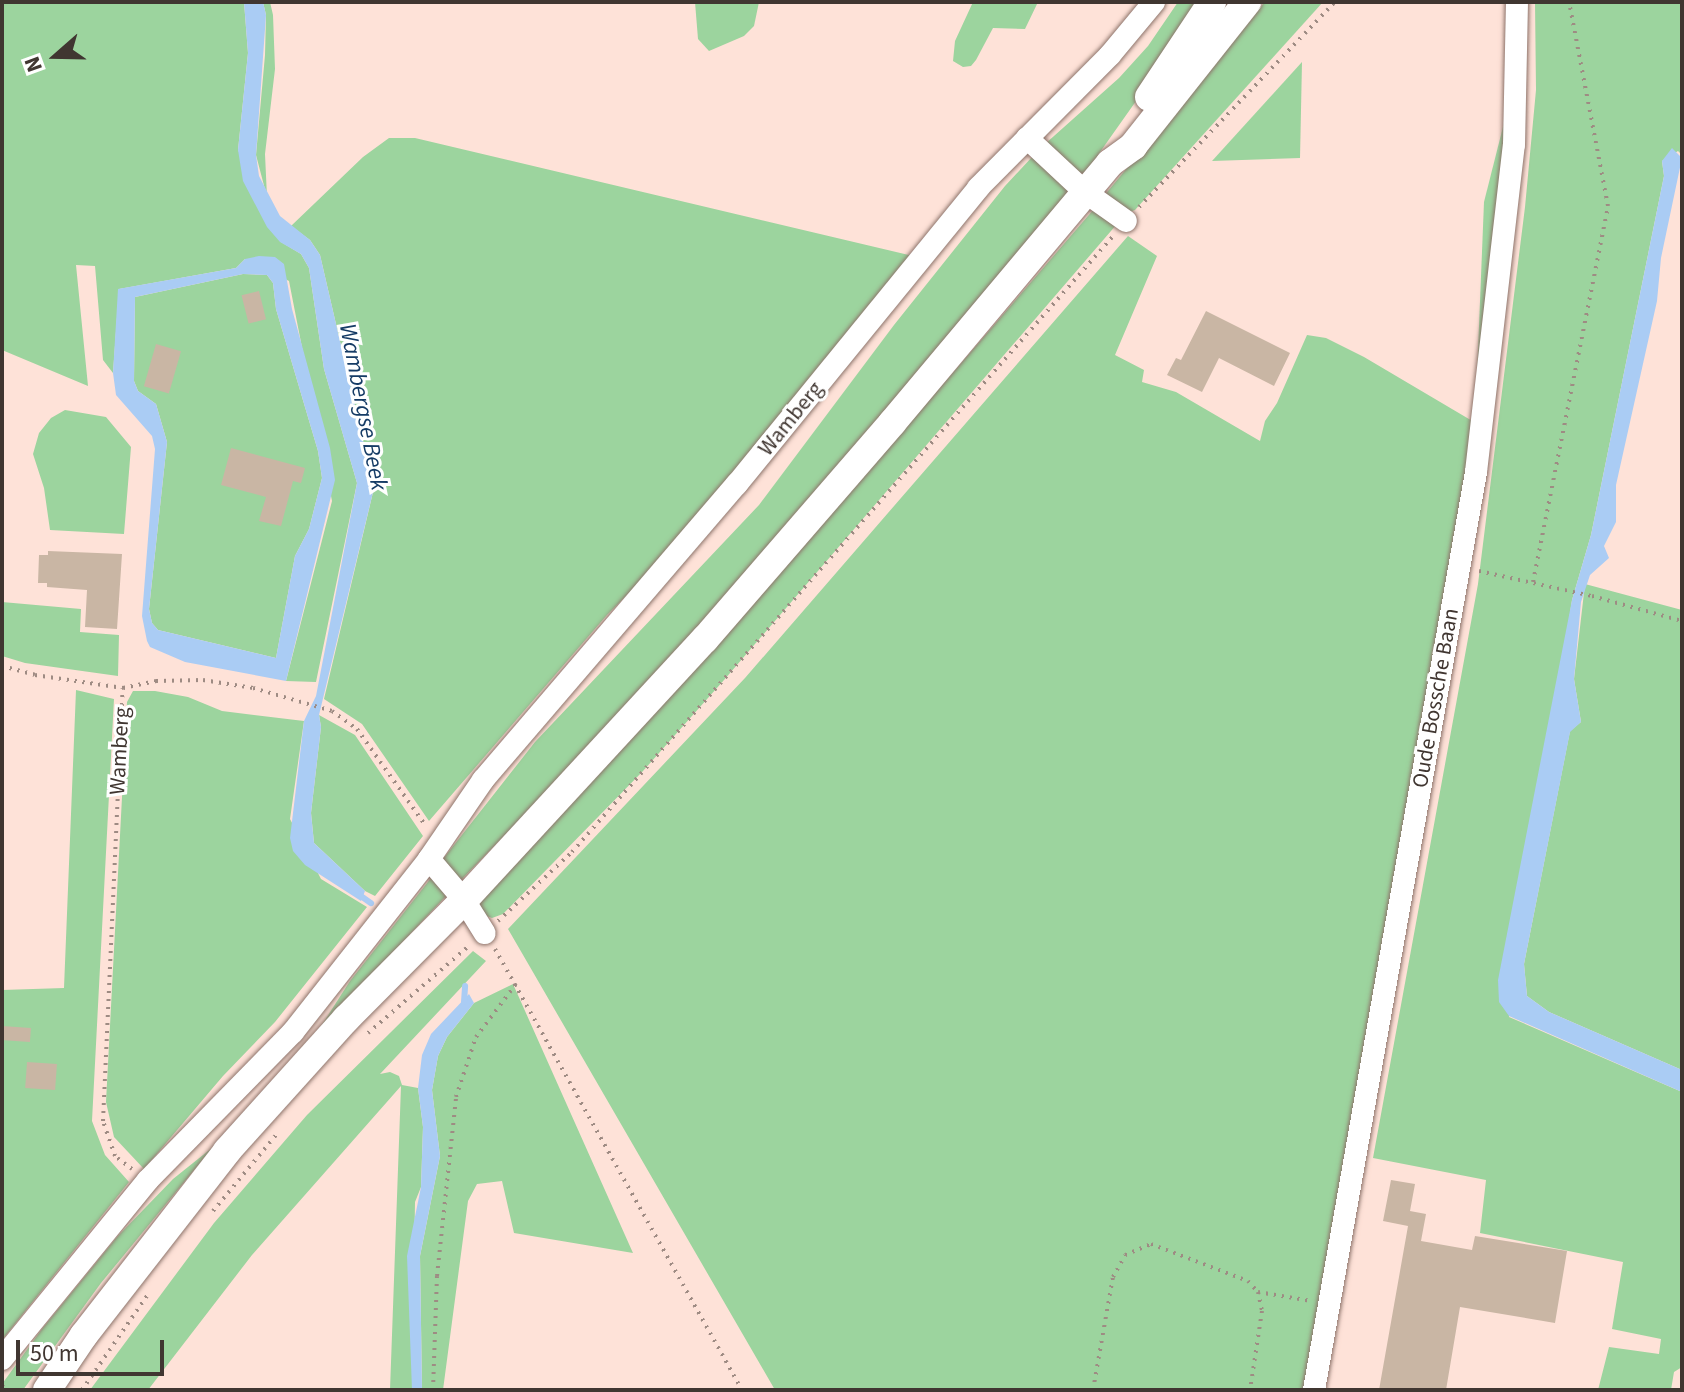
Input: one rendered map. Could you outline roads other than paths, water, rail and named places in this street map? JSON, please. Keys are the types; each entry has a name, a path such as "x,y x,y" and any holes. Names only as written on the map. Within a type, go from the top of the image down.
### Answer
{"main road":[{"path":"1110,163 1122,137 1212,2"},
{"path":"47,1390 84,1335 227,1151 346,1019 464,900 705,639 892,423 1110,163 1133,146 1247,2"}],"street":[{"name":"Wamberg","path":"2,1359 148,1180 293,1032 434,852 483,780 737,484 978,188 1110,55 1154,2"},
{"name":"Oude Bossche Baan","path":"1314,1390 1476,472 1514,145 1517,2"},
{"path":"1027,138 1085,192 1126,221"},
{"path":"434,852 485,933"}],"water":[{"path":"244,2 263,2 266,15 256,155 259,176 280,216 310,240 320,255 374,488 319,715 321,727 311,813 314,843 365,891 361,901 305,865 293,851 290,838 304,721 316,696 357,483 324,369 309,268 301,254 280,242 267,227 243,181 238,150 248,53"},
{"path":"1672,148 1682,158 1661,258 1657,301 1616,485 1616,522 1604,546 1609,558 1590,575 1581,602 1574,679 1581,722 1570,732 1524,964 1527,996 1549,1012 1682,1070 1682,1092 1509,1016 1499,1002 1498,980 1572,600 1591,535 1664,176 1662,161"},
{"path":"275,257 284,264 292,309 330,448 335,480 286,681 185,662 150,647 142,616 155,449 152,436 116,395 113,373 118,289 236,268 245,259","holes":["243,274 267,275 273,283 276,309 318,451 322,478 309,529 295,556 276,658 158,630 152,623 149,609 167,442 156,404 138,391 134,381 135,297"]},
{"path":"469,994 474,1003 447,1037 438,1056 432,1090 440,1156 420,1256 422,1390 412,1390 407,1256 421,1187 423,1127 418,1088 422,1055 431,1034"}],"waterway":[{"name":"Wambergse Beek","path":"358,894 371,903"},
{"name":"Wambergse Beek","path":"464,1002 465,986"}]}
